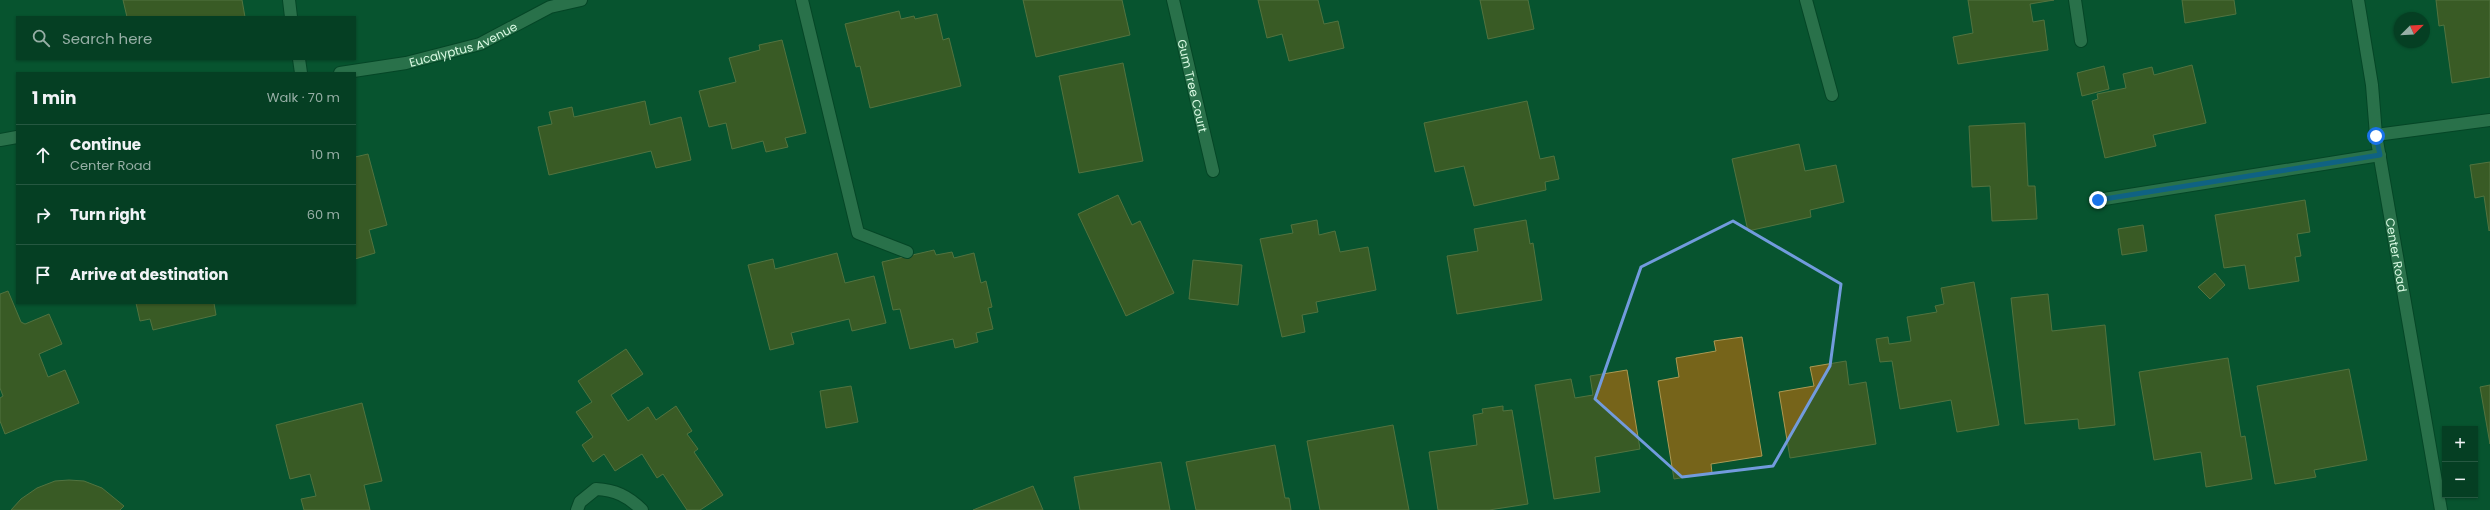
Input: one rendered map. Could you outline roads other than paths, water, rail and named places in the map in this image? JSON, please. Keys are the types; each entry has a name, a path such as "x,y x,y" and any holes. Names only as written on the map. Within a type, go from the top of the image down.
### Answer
{"street":[{"path":"289,0 292,16"},
{"name":"Eucalyptus Avenue","path":"347,72 406,64 480,44 550,7 581,0"},
{"path":"802,0 858,233 907,252"},
{"name":"Gum Tree Court","path":"1173,0 1213,171"},
{"path":"1806,0 1832,95"},
{"path":"2075,0 2081,41"},
{"name":"Center Road","path":"2358,0 2372,85 2376,136 2442,510"},
{"path":"299,60 301,72"},
{"path":"2376,136 2490,120"},
{"path":"0,140 16,137"},
{"path":"2098,200 2380,155"},
{"path":"577,510 580,502 596,490 610,490 631,499 642,510"}]}
